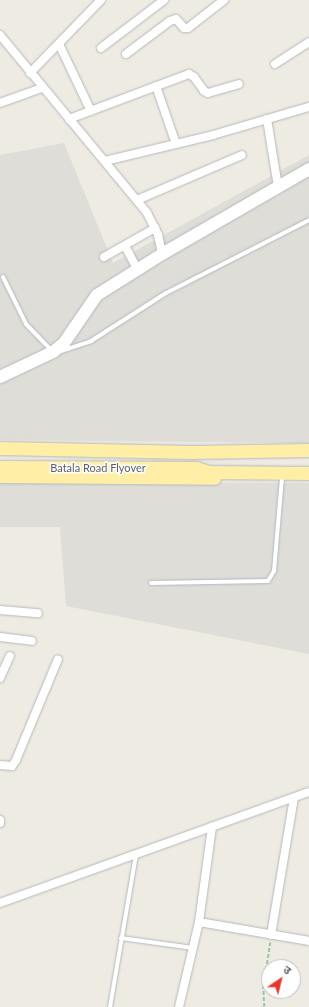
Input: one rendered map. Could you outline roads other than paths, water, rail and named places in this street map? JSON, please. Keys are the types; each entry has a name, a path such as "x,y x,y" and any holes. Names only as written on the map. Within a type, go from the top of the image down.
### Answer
{"main road":[{"path":"0,448 191,452 309,450"},
{"name":"Batala Road Flyover","path":"0,467 196,468 207,465 309,465"},
{"name":"Batala Road Flyover","path":"196,468 208,472 309,473"},
{"path":"0,476 133,479 309,477"}],"street":[{"path":"30,73 101,0"},
{"path":"101,48 164,0"},
{"path":"126,54 170,21 176,19 184,28 188,28 224,0"},
{"path":"0,35 42,88 137,200 155,228 162,254"},
{"path":"275,64 309,42"},
{"path":"59,44 91,111"},
{"path":"69,119 189,74 208,93 239,84"},
{"path":"156,86 176,144"},
{"path":"0,103 42,88"},
{"path":"105,161 308,109"},
{"path":"267,119 278,187"},
{"path":"137,200 242,156"},
{"path":"0,377 53,352 69,338 97,295 162,254 309,169"},
{"path":"104,257 155,228"},
{"path":"125,246 137,270"},
{"path":"0,610 38,613"},
{"path":"0,637 32,642"},
{"path":"0,678 10,656"},
{"path":"0,765 12,766 16,760 58,659"},
{"path":"0,903 309,792"},
{"path":"271,935 294,798"},
{"path":"179,1007 199,922 212,826"},
{"path":"199,922 271,935 309,940"}],"lane":[{"path":"3,277 26,324 53,352 71,349 91,341 160,297 309,220"},
{"path":"151,583 268,581 274,571 282,477"},
{"path":"110,1007 136,855"},
{"path":"121,938 193,948"}]}
